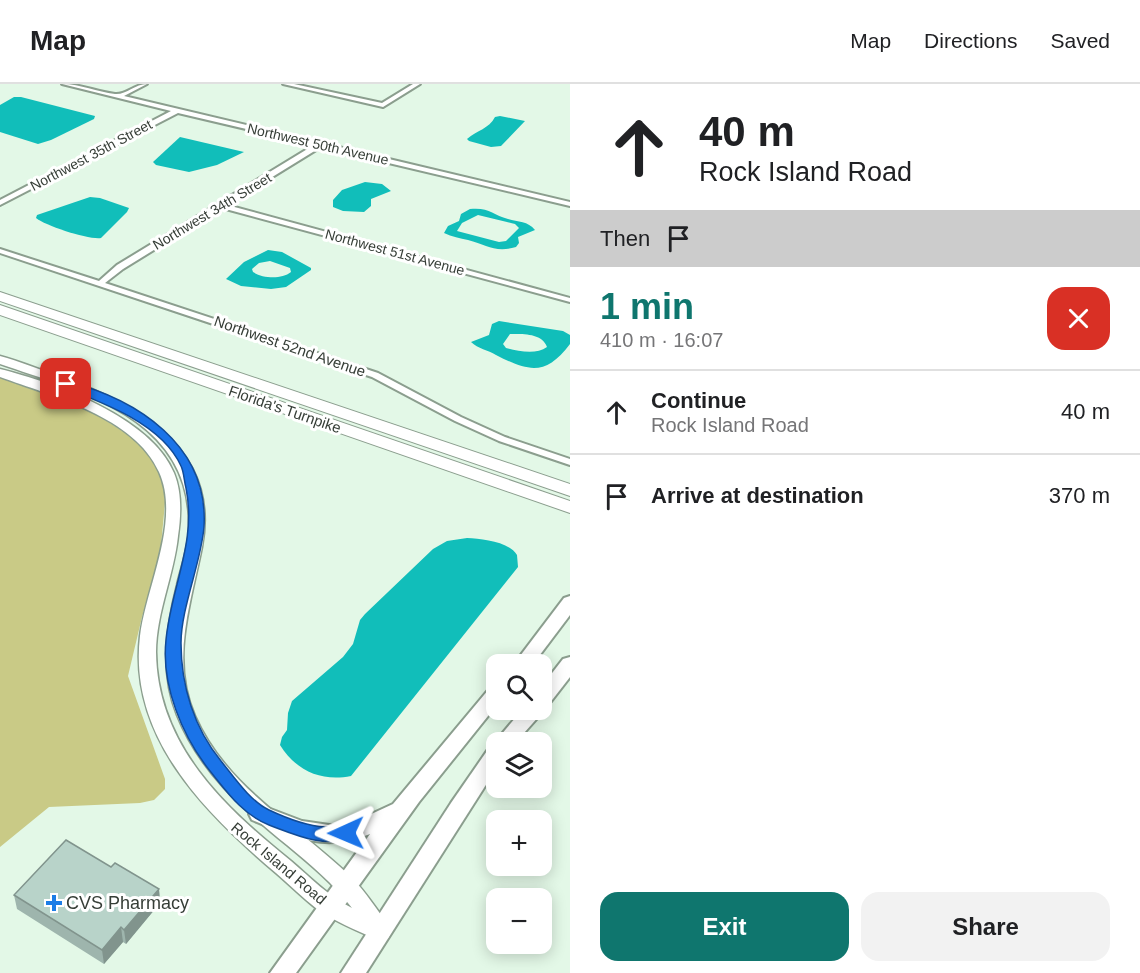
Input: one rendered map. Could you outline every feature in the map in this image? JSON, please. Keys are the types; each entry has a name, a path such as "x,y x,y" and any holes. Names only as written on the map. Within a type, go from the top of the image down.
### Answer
{"highway":[{"name":"Florida's Turnpike","path":"0,296 570,489"},
{"name":"Florida's Turnpike","path":"0,310 570,507"}],"main road":[{"name":"Rock Island Road","path":"0,360 111,400 148,423 172,444 187,466 196,507 197,528 173,640 175,677 185,715 206,754 236,791 260,814 346,885 381,931"},
{"name":"Rock Island Road","path":"0,374 96,409 131,430 153,450 166,470 173,517 171,545 148,644 149,681 160,720 178,760 215,807 242,832 330,906 381,931"},
{"path":"531,654 570,602"},
{"path":"552,686 570,664"},
{"path":"282,973 400,810 486,706"},
{"path":"514,732 524,720"},
{"path":"354,973 486,768"},
{"path":"260,814 308,832 326,834 346,833 400,810"}],"street":[{"name":"Northwest 50th Avenue","path":"65,84 121,95"},
{"name":"Northwest 50th Avenue","path":"82,84 461,176 570,199"},
{"path":"121,95 144,84"},
{"path":"286,84 383,105 417,84"},
{"name":"Northwest 35th Street","path":"0,203 179,109"},
{"name":"Northwest 34th Street","path":"101,283 120,267 322,143"},
{"name":"Northwest 50th Avenue","path":"530,192 570,204"},
{"name":"Northwest 51st Avenue","path":"220,205 570,300"},
{"name":"Northwest 52nd Avenue","path":"0,251 375,375 458,419 502,439 570,462"}],"green space":[{"path":"0,377 91,411 149,448 166,492 160,556 128,676 165,779 165,789 154,800 140,803 49,807 0,847"}],"water":[{"path":"14,97 95,116 94,119 38,144 0,132 0,105"},
{"path":"495,117 525,121 501,146 491,147 467,139 490,124"},
{"path":"180,137 244,152 217,165 189,172 156,165 153,162"},
{"path":"365,182 382,184 391,191 371,199 371,206 364,212 343,211 333,207 333,200 342,190"},
{"path":"90,197 129,208 101,238 68,232 36,218 37,215"},
{"path":"470,209 482,209 526,223 535,230 518,237 519,243 516,247 491,248 444,233 448,226 459,221 461,214","holes":["478,215 515,224 519,228 506,241 499,242 457,231 462,223"]},
{"path":"268,250 282,252 311,270 286,287 271,289 241,286 226,279 244,262","holes":["270,261 290,268 291,272 287,275 272,277 257,274 252,269 259,263"]},
{"path":"499,321 563,331 570,335 570,344 553,362 545,366 536,368 518,365 471,342 489,335 492,324","holes":["510,334 537,337 545,342 547,347 532,352 506,348 503,344"]},
{"path":"467,538 494,542 508,547 517,555 518,567 351,776 320,776 302,768 286,754 280,745 287,730 288,713 292,701 343,657 353,644 360,620 365,614 433,549 447,541"}],"building":[{"name":"CVS Pharmacy","path":"66,840 111,867 115,863 159,889 124,930 121,927 102,950 14,895"}],"place":[{"name":"CVS Pharmacy","path":"54,903"}],"route":[{"path":"66,384 111,400 148,423 172,444 187,466 196,507 197,528 173,640 175,677 185,715 206,754 236,791 260,814 308,832 346,833"}]}
